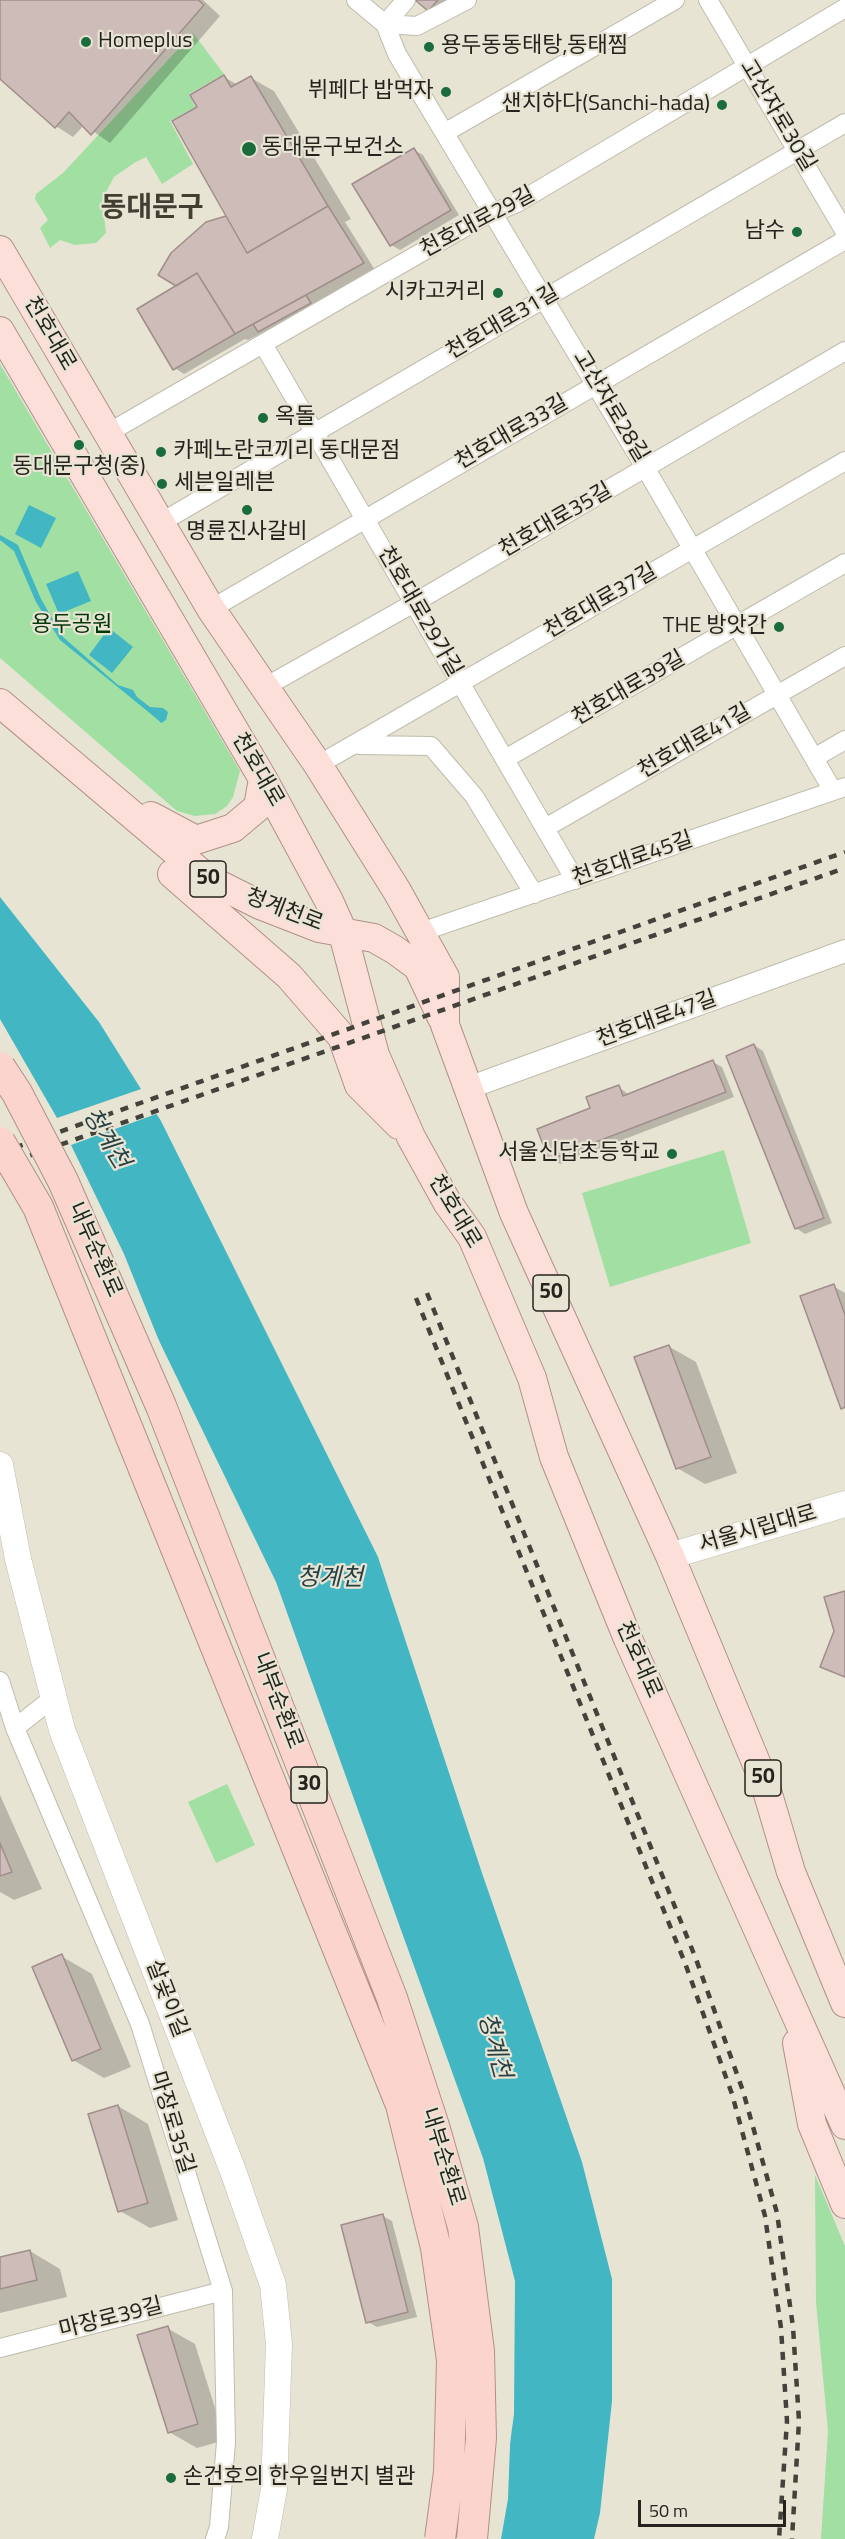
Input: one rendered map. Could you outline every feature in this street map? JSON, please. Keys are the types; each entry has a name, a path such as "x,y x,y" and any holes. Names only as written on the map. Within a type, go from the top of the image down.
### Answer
{"highway":[{"name":"내부순환로","path":"0,1067 17,1093 63,1181 161,1406 392,1998 434,2126 463,2227 479,2352 481,2438 472,2539"},
{"name":"내부순환로","path":"0,1142 38,1207 401,2105 436,2248 452,2360 449,2472 440,2539"}],"main road":[{"name":"천호대로","path":"0,250 211,609 318,765 421,932 445,977 445,1025 514,1213 670,1556 765,1784 791,1872 845,2003"},
{"name":"천호대로","path":"0,331 263,779 329,901 342,930 375,1055 411,1137 447,1202 472,1237 532,1378 554,1457 628,1639 845,2125"},
{"name":"청계천로","path":"0,703 208,879 260,905 320,928 342,930 374,938 418,968 445,1025"},
{"path":"97,786 196,840 233,828 258,807 263,779"},
{"path":"97,786 135,843 289,976 342,1037 358,1085 411,1137"},
{"name":"살곶이길","path":"0,1465 5,1520 62,1730 233,2171 273,2284 279,2344 274,2489 265,2539"},
{"name":"서울시립대로","path":"670,1556 845,1504"},
{"path":"786,1991 812,2124 845,2204"}],"street":[{"name":"고산자로28길","path":"356,0 385,24 398,54 596,384 776,695 814,758 839,789"},
{"path":"385,24 406,0"},
{"path":"385,24 417,26 467,0"},
{"path":"446,132 675,0"},
{"name":"고산자로30길","path":"708,0 845,232"},
{"name":"천호대로29길","path":"108,434 481,218 517,203 845,8"},
{"name":"천호대로31길","path":"160,523 845,123"},
{"name":"천호대로33길","path":"211,609 845,240"},
{"name":"천호대로29가길","path":"263,344 575,880"},
{"name":"천호대로35길","path":"265,687 646,469 845,351"},
{"name":"천호대로37길","path":"318,765 845,461"},
{"name":"천호대로39길","path":"505,759 738,627 845,563"},
{"name":"천호대로41길","path":"545,828 845,656"},
{"path":"814,758 845,740"},
{"name":"천호대로37길","path":"357,744 431,746 474,796 534,894"},
{"name":"천호대로45길","path":"421,932 839,789"},
{"name":"천호대로47길","path":"468,1088 845,951"},
{"name":"마장로35길","path":"0,1681 15,1728 140,2024 223,2291 226,2442 219,2527 215,2539"},
{"path":"15,1728 53,1698"},
{"name":"마장로39길","path":"0,2348 223,2291"}],"green space":[{"path":"193,33 224,74 189,94 195,107 170,121 193,164 162,184 146,157 134,163 114,177 106,192 103,207 106,233 96,243 75,245 60,240 50,248 40,228 48,220 35,199 36,194 63,173"},
{"name":"용두공원","path":"0,364 240,771 233,797 227,806 215,814 195,816 177,811 0,658"},
{"path":"724,1150 751,1243 610,1287 582,1193"},
{"path":"227,1784 255,1845 216,1863 188,1802"},
{"path":"815,2175 845,2246 845,2539 821,2539 828,2431 816,2302"}],"water":[{"path":"29,505 56,518 41,548 15,534"},
{"path":"0,535 18,545 41,599 63,637 118,685 133,690 137,697 150,707 163,708 168,712 166,720 161,723 60,640 36,602 14,551 0,540"},
{"path":"78,571 91,601 59,614 46,584"},
{"path":"109,628 133,647 112,673 89,655"},
{"name":"청계천","path":"0,897 99,1022 161,1121 378,1557 482,1873 582,2162 612,2279 612,2401 600,2513 594,2539 497,2539 514,2414 515,2281 483,2158 276,1582 52,1120 0,1046"}],"pier":[{"path":"0,1019 57,1118 144,1088 159,1113 71,1145 124,1254 176,1383 49,1121 0,1052"},
{"path":"511,2419 508,2499 501,2539 494,2539"}],"building":[{"name":"Homeplus","path":"0,0 198,0 204,5 91,135 69,112 55,128 0,79"},
{"path":"415,0 438,0 428,11"},
{"path":"224,75 231,87 251,76 328,206 247,253 172,121 197,107 190,95"},
{"path":"414,148 451,210 390,246 352,184"},
{"path":"328,206 364,263 235,334 197,273 176,286 158,275 171,253 206,222 226,216 247,253"},
{"path":"197,273 235,334 173,370 137,309"},
{"path":"306,295 311,303 258,332 253,324"},
{"path":"754,1044 824,1218 795,1229 726,1056"},
{"path":"713,1060 726,1092 549,1160 537,1129 590,1108 586,1097 619,1085 623,1096"},
{"path":"834,1284 845,1315 845,1407 841,1409 800,1296"},
{"path":"669,1345 711,1457 676,1469 634,1357"},
{"path":"845,1591 845,1677 820,1667 834,1631 824,1597"},
{"path":"0,1843 12,1872 0,1876"},
{"path":"62,1954 101,2049 72,2061 32,1967"},
{"path":"118,2105 148,2203 118,2212 88,2114"},
{"path":"383,2214 408,2312 366,2323 341,2225"},
{"path":"30,2250 37,2280 0,2289 0,2257"},
{"path":"168,2326 198,2424 168,2433 137,2335"}],"railway":[{"path":"0,1153 845,852"},
{"path":"0,1166 845,868"},
{"path":"427,1293 696,1959 743,2091 777,2213 793,2327 799,2421 792,2539"},
{"path":"416,1298 685,1963 732,2094 765,2216 781,2328 787,2421 779,2539"}],"place":[{"name":"Homeplus","path":"86,42"},
{"name":"용두동동태탕,동태찜","path":"429,47"},
{"name":"뷔페다 밥먹자","path":"446,92"},
{"name":"샌치하다(Sanchi-hada)","path":"722,105"},
{"name":"동대문구보건소","path":"249,149"},
{"name":"남수","path":"797,232"},
{"name":"시카고커리","path":"498,293"},
{"name":"옥돌","path":"263,418"},
{"name":"동대문구청(중)","path":"79,445"},
{"name":"카페노란코끼리 동대문점","path":"161,452"},
{"name":"세븐일레븐","path":"162,484"},
{"name":"명륜진사갈비","path":"247,510"},
{"name":"THE 방앗간","path":"779,627"},
{"name":"서울신답초등학교","path":"672,1154"},
{"name":"손건호의 한우일번지 별관","path":"171,2478"}],"district":[{"name":"동대문구","path":"152,209"}]}
